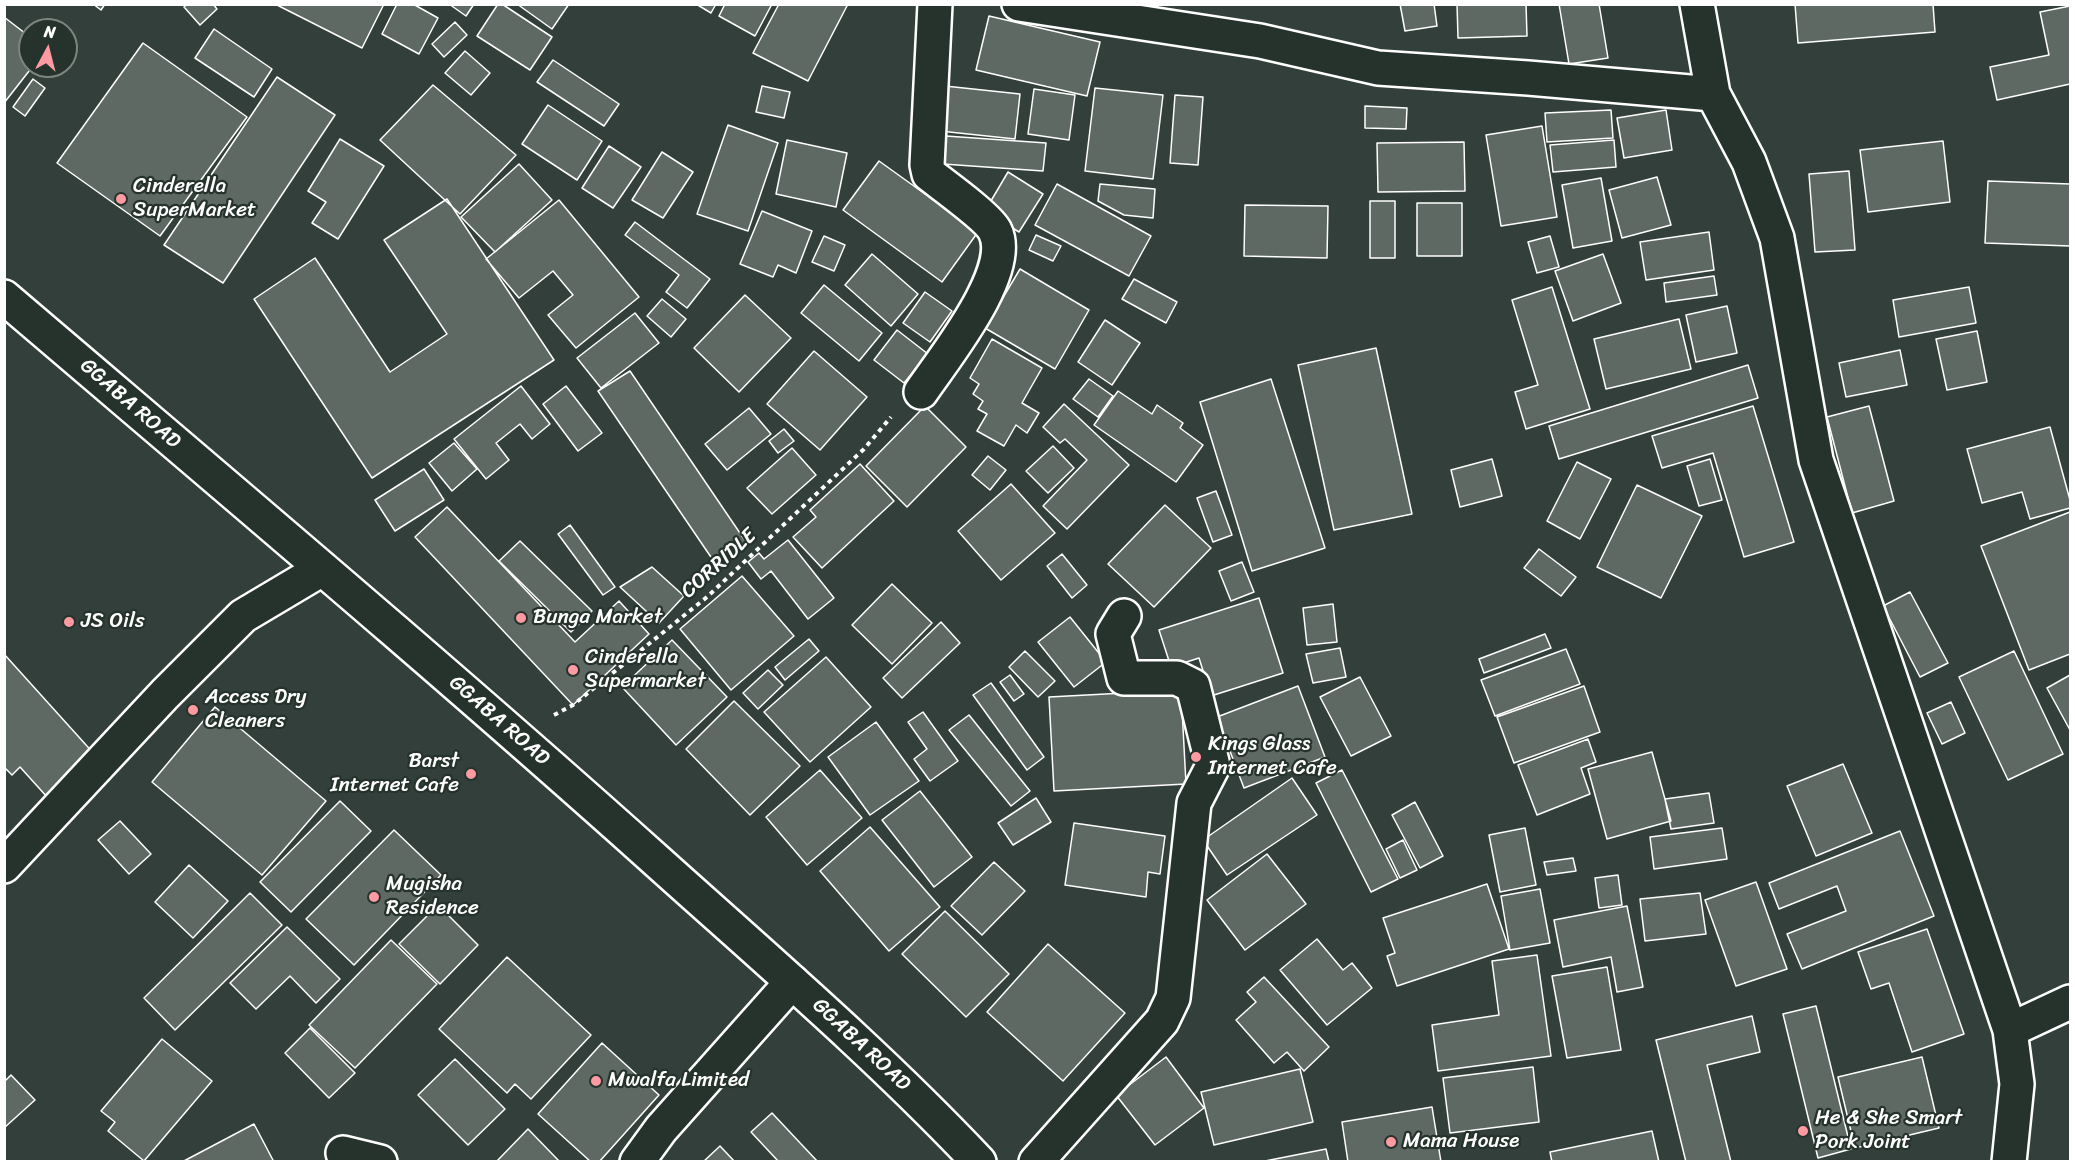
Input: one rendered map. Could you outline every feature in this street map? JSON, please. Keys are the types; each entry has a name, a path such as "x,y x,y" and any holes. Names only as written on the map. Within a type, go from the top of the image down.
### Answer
{"street":[{"path":"921,392 980,307 998,259 999,241 994,228 929,174 927,165 935,4"},
{"path":"1019,4 1260,41 1378,68 1713,94"},
{"path":"1697,4 1713,94 1749,162 1777,238 1816,460 2010,1030 2017,1084 2009,1161"},
{"name":"GGABA ROAD","path":"4,297 517,735 828,1013 979,1161"},
{"path":"4,866 165,694 243,616 322,569"},
{"path":"1036,1161 1162,1021 1173,998 1194,803 1212,766 1193,686 1177,678 1124,678 1113,634 1124,616"},
{"path":"637,1161 661,1130 792,982"},
{"path":"2010,1030 2070,1002"},
{"path":"343,1153 380,1161"}],"path":[{"name":"CORRIDLE","path":"517,735 573,705 707,597 864,449 894,414 921,392"}],"building":[{"path":"93,4 105,4 101,10"},
{"path":"187,4 213,4 217,9 200,25 184,7"},
{"path":"275,4 384,4 362,48"},
{"path":"397,4 413,4 438,18 419,54 382,34"},
{"path":"449,4 474,4 466,16"},
{"path":"498,4 502,4 552,37 530,70 477,36"},
{"path":"517,4 569,4 552,29"},
{"path":"696,4 716,4 711,13"},
{"path":"725,4 772,4 755,36 719,16"},
{"path":"779,4 848,4 808,81 753,53"},
{"path":"1400,4 1434,4 1437,26 1405,31"},
{"path":"1457,4 1526,4 1527,36 1458,38"},
{"path":"1559,4 1599,4 1608,58 1569,64"},
{"path":"1795,4 1933,4 1935,32 1798,43"},
{"path":"2070,6 2070,84 1997,100 1990,67 2049,55 2040,12"},
{"path":"989,16 1100,42 1087,96 976,70"},
{"path":"4,17 18,28 18,78 24,78 4,103"},
{"path":"455,22 467,35 444,57 432,44"},
{"path":"214,29 272,69 254,97 195,58"},
{"path":"143,43 247,117 160,236 57,163"},
{"path":"465,51 490,73 471,95 445,73"},
{"path":"553,60 619,104 604,126 537,82"},
{"path":"277,77 335,115 223,283 164,245"},
{"path":"33,79 45,88 25,116 13,107"},
{"path":"433,85 516,155 460,214 380,140"},
{"path":"762,86 790,92 784,118 756,112"},
{"path":"945,86 1020,94 1015,139 940,131"},
{"path":"1095,88 1163,95 1153,179 1085,171"},
{"path":"1034,89 1075,95 1069,140 1028,134"},
{"path":"1175,95 1203,97 1198,165 1170,163"},
{"path":"548,105 602,141 577,180 522,144"},
{"path":"1365,106 1407,108 1406,129 1365,128"},
{"path":"1611,110 1613,138 1547,142 1545,113"},
{"path":"1666,110 1672,150 1624,158 1617,118"},
{"path":"728,125 778,143 748,231 697,214"},
{"path":"1542,126 1557,217 1501,226 1486,135"},
{"path":"946,136 1046,143 1043,171 943,164"},
{"path":"340,139 384,166 338,239 312,223 326,202 308,191"},
{"path":"787,140 847,153 836,207 776,194"},
{"path":"1614,140 1616,167 1553,172 1550,145"},
{"path":"1943,141 1950,202 1868,212 1860,150"},
{"path":"1464,142 1465,191 1378,192 1377,143"},
{"path":"609,146 641,167 613,208 582,188"},
{"path":"662,152 693,172 663,218 632,200"},
{"path":"879,161 978,232 942,282 843,210"},
{"path":"519,164 552,200 495,252 461,217"},
{"path":"1849,171 1855,250 1815,252 1809,174"},
{"path":"1008,172 1043,194 1019,232 985,211"},
{"path":"1657,177 1671,225 1622,238 1609,190"},
{"path":"1601,178 1612,241 1573,248 1562,185"},
{"path":"1988,181 2070,184 2070,246 1985,243"},
{"path":"1057,184 1151,236 1129,276 1035,225"},
{"path":"1100,184 1155,189 1153,218 1124,215 1098,201"},
{"path":"447,199 554,360 372,478 254,299 315,258 390,372 447,334 384,240"},
{"path":"559,200 639,297 576,348 548,315 573,295 553,271 519,298 486,259"},
{"path":"1370,201 1395,201 1395,258 1370,258"},
{"path":"1417,203 1462,203 1462,256 1417,256"},
{"path":"1245,205 1328,206 1327,258 1244,256"},
{"path":"762,211 812,231 796,273 778,265 773,277 740,264"},
{"path":"635,222 710,279 687,308 666,292 679,275 625,235"},
{"path":"1709,232 1714,270 1646,280 1640,242"},
{"path":"1036,235 1061,246 1053,261 1029,250"},
{"path":"824,236 845,245 834,271 812,262"},
{"path":"1550,236 1559,267 1537,273 1528,242"},
{"path":"872,254 918,294 891,326 845,285"},
{"path":"1603,254 1621,303 1573,321 1555,271"},
{"path":"1020,269 1089,310 1055,369 985,328"},
{"path":"1714,276 1717,295 1666,302 1664,283"},
{"path":"1134,279 1177,302 1166,323 1122,299"},
{"path":"824,285 882,333 859,361 801,313"},
{"path":"1552,287 1590,409 1526,429 1515,392 1538,385 1512,300"},
{"path":"1969,287 1976,323 1899,337 1893,300"},
{"path":"925,292 952,311 930,342 903,323"},
{"path":"745,295 791,338 739,392 694,348"},
{"path":"662,299 686,319 671,337 647,316"},
{"path":"1727,306 1737,353 1696,362 1686,315"},
{"path":"635,313 659,343 601,388 577,358"},
{"path":"1679,319 1691,369 1606,389 1594,339"},
{"path":"1105,320 1140,343 1112,385 1078,362"},
{"path":"897,330 928,354 904,383 874,360"},
{"path":"1977,331 1987,382 1947,390 1936,339"},
{"path":"992,339 1042,368 1022,403 1039,413 1027,433 1016,425 1004,446 977,431 987,414 978,409 983,401 973,394 979,384 970,378"},
{"path":"1376,348 1412,514 1334,530 1298,365"},
{"path":"1900,350 1907,385 1846,397 1839,363"},
{"path":"814,351 867,397 820,450 767,404"},
{"path":"1748,365 1758,398 1559,459 1549,426"},
{"path":"630,371 746,542 715,563 598,391"},
{"path":"1089,379 1113,396 1098,417 1073,399"},
{"path":"1271,379 1325,548 1252,571 1200,402"},
{"path":"521,386 550,424 532,439 520,424 496,443 509,460 486,479 454,439"},
{"path":"566,386 602,433 578,451 543,404"},
{"path":"1118,391 1152,414 1157,405 1183,423 1180,428 1203,445 1176,482 1094,425"},
{"path":"1064,404 1129,465 1067,529 1043,506 1087,460 1065,439 1060,443 1043,427"},
{"path":"925,406 966,447 907,507 866,466"},
{"path":"1753,406 1794,542 1744,557 1713,453 1662,468 1652,436"},
{"path":"1869,406 1894,501 1852,513 1827,417"},
{"path":"749,408 771,434 727,470 705,444"},
{"path":"2050,427 2070,500 2070,508 2030,519 2022,492 1982,503 1967,449"},
{"path":"784,429 794,441 778,453 769,441"},
{"path":"454,443 477,469 452,491 429,463"},
{"path":"1053,446 1074,468 1048,493 1026,471"},
{"path":"792,448 816,475 772,514 747,488"},
{"path":"988,456 1006,470 990,490 972,475"},
{"path":"1492,459 1502,496 1460,507 1451,470"},
{"path":"1710,459 1722,500 1699,506 1687,466"},
{"path":"1577,462 1611,479 1580,539 1547,521"},
{"path":"860,464 894,501 822,568 793,537 816,517 810,510"},
{"path":"424,469 444,500 395,531 375,500"},
{"path":"1011,484 1055,533 1001,580 958,531"},
{"path":"1637,485 1702,516 1661,598 1597,567"},
{"path":"1216,491 1232,535 1213,542 1197,498"},
{"path":"1165,505 1211,548 1154,607 1108,564"},
{"name":"Bunga Market","path":"447,507 575,642 619,601 649,634 573,705 415,537"},
{"path":"2070,512 2070,654 2029,670 1981,546"},
{"path":"570,525 615,587 603,595 558,534"},
{"path":"788,540 834,598 808,619 771,571 761,579 748,562 759,553 764,559"},
{"path":"520,541 592,611 571,632 499,561"},
{"path":"1539,549 1576,577 1561,596 1524,568"},
{"path":"1062,554 1087,585 1072,598 1047,566"},
{"path":"1242,562 1254,592 1231,601 1219,571"},
{"path":"652,567 684,596 659,623 620,587"},
{"path":"742,576 794,636 731,690 680,629"},
{"path":"892,584 932,623 892,664 852,625"},
{"path":"1910,592 1948,663 1920,677 1883,606"},
{"path":"1259,598 1283,673 1211,696 1199,658 1171,667 1159,630"},
{"path":"1333,604 1337,642 1307,645 1303,608"},
{"path":"1070,617 1106,662 1074,687 1038,642"},
{"path":"941,622 960,643 902,698 883,678"},
{"path":"1545,634 1551,648 1484,673 1479,659"},
{"path":"809,639 819,651 785,680 775,667"},
{"path":"672,640 727,697 676,745 622,687"},
{"path":"1340,648 1346,677 1313,683 1306,654"},
{"path":"1566,649 1580,684 1495,716 1481,680"},
{"path":"1025,651 1055,681 1038,697 1009,667"},
{"path":"2014,651 2063,754 2008,780 1959,677"},
{"path":"4,654 96,756 48,798 20,767 12,775 4,767"},
{"path":"826,657 871,707 810,762 764,712"},
{"path":"768,670 783,685 758,709 743,693"},
{"path":"1010,675 1024,694 1014,701 1000,682"},
{"path":"2070,675 2070,730 2047,688"},
{"path":"1360,677 1391,736 1351,756 1320,697"},
{"path":"991,683 1044,757 1027,770 973,695"},
{"path":"1298,686 1325,757 1244,788 1217,717"},
{"path":"1584,686 1600,732 1514,763 1497,717"},
{"path":"1181,690 1186,784 1054,791 1049,697"},
{"path":"734,701 800,766 750,815 686,749"},
{"path":"1951,702 1965,733 1942,744 1927,713"},
{"path":"215,707 326,801 262,875 152,782"},
{"path":"923,712 958,761 930,781 914,759 927,749 908,722"},
{"path":"969,715 1030,791 1011,806 949,730"},
{"path":"876,722 919,781 870,815 828,757"},
{"path":"1588,739 1596,762 1581,768 1590,794 1537,815 1518,765"},
{"path":"1652,752 1671,821 1607,839 1588,769"},
{"path":"1843,764 1872,833 1816,856 1787,786"},
{"path":"820,770 862,818 807,865 766,817"},
{"path":"1342,770 1398,879 1371,892 1316,783"},
{"path":"1292,778 1317,815 1227,875 1203,840"},
{"path":"920,791 972,857 934,887 882,820"},
{"path":"1709,793 1714,823 1671,829 1665,799"},
{"path":"1036,798 1051,822 1013,845 998,823"},
{"path":"340,801 371,831 291,912 260,882"},
{"path":"1415,802 1443,856 1420,868 1392,815"},
{"path":"120,821 151,854 129,874 98,840"},
{"path":"1074,823 1165,836 1160,874 1148,872 1146,897 1065,885"},
{"path":"870,827 940,907 889,951 820,871"},
{"path":"1525,828 1536,885 1500,892 1489,835"},
{"path":"1722,828 1727,859 1654,869 1650,837"},
{"name":"Mugisha Residence","path":"394,830 441,875 354,965 306,919"},
{"path":"1900,831 1934,916 1802,969 1787,934 1846,911 1837,886 1779,909 1769,883"},
{"path":"1403,840 1417,870 1400,878 1386,849"},
{"path":"1267,854 1306,904 1245,950 1207,900"},
{"path":"1573,858 1576,871 1547,875 1544,862"},
{"path":"994,862 1025,891 982,935 951,906"},
{"path":"189,865 228,901 193,938 155,902"},
{"path":"1618,875 1622,905 1599,908 1595,878"},
{"path":"1756,882 1787,969 1736,986 1705,900"},
{"path":"1487,884 1509,949 1397,986 1387,956 1395,953 1383,918"},
{"path":"1540,889 1550,943 1510,950 1501,896"},
{"path":"250,893 282,925 175,1030 144,998"},
{"path":"1700,893 1706,934 1645,941 1640,899"},
{"path":"438,905 478,945 440,984 399,944"},
{"path":"1627,906 1643,987 1617,992 1611,957 1563,967 1554,920"},
{"path":"945,911 1009,974 966,1017 902,954"},
{"path":"287,927 340,979 316,1003 290,976 256,1009 230,983"},
{"path":"1927,929 1964,1034 1912,1052 1889,983 1871,989 1858,952"},
{"path":"1317,939 1343,970 1352,963 1372,988 1327,1025 1280,970"},
{"path":"391,940 437,984 355,1068 309,1025"},
{"path":"1048,944 1125,1013 1063,1081 987,1012"},
{"path":"1537,955 1551,1056 1438,1071 1432,1025 1499,1015 1492,961"},
{"path":"507,957 591,1035 531,1099 515,1084 507,1093 439,1029"},
{"path":"1607,967 1621,1050 1567,1058 1552,976"},
{"path":"1264,977 1329,1047 1304,1071 1287,1052 1274,1063 1236,1020 1256,1002 1247,992"},
{"path":"1816,1006 1851,1149 1818,1158 1783,1014"},
{"path":"1752,1016 1760,1052 1707,1065 1731,1162 1686,1162 1656,1040"},
{"path":"310,1028 355,1073 329,1098 285,1053"},
{"path":"162,1039 212,1081 144,1161 108,1131 115,1122 101,1111"},
{"path":"602,1043 659,1095 599,1162 591,1162 538,1114"},
{"path":"1166,1057 1204,1108 1155,1145 1116,1095"},
{"path":"1922,1057 1939,1128 1855,1148 1838,1077"},
{"path":"455,1059 505,1109 468,1145 418,1095"},
{"path":"1533,1067 1539,1122 1450,1133 1443,1078"},
{"path":"1300,1069 1313,1122 1214,1145 1201,1092"},
{"path":"11,1075 35,1100 4,1128 4,1082"},
{"name":"Mama House","path":"1432,1107 1441,1162 1348,1162 1342,1122"},
{"path":"772,1113 818,1162 779,1162 751,1132"},
{"path":"254,1124 274,1162 182,1162"},
{"path":"528,1129 560,1162 496,1162"},
{"path":"1652,1131 1659,1162 1552,1162 1550,1152"},
{"path":"720,1146 735,1162 703,1162"},
{"path":"1326,1149 1329,1162 1260,1162"}],"place":[{"name":"Cinderella SuperMarket","path":"121,199"},
{"name":"Bunga Market","path":"521,618"},
{"name":"JS Oils","path":"69,622"},
{"name":"Cinderella Supermarket","path":"573,670"},
{"name":"Access Dry Cleaners","path":"193,710"},
{"name":"Kings Glass Internet Cafe","path":"1196,757"},
{"name":"Barst Internet Cafe","path":"471,774"},
{"name":"Mugisha Residence","path":"374,897"},
{"name":"Mwalfa Limited","path":"596,1081"},
{"name":"He & She Smart Pork Joint","path":"1803,1131"},
{"name":"Mama House","path":"1391,1142"}]}
